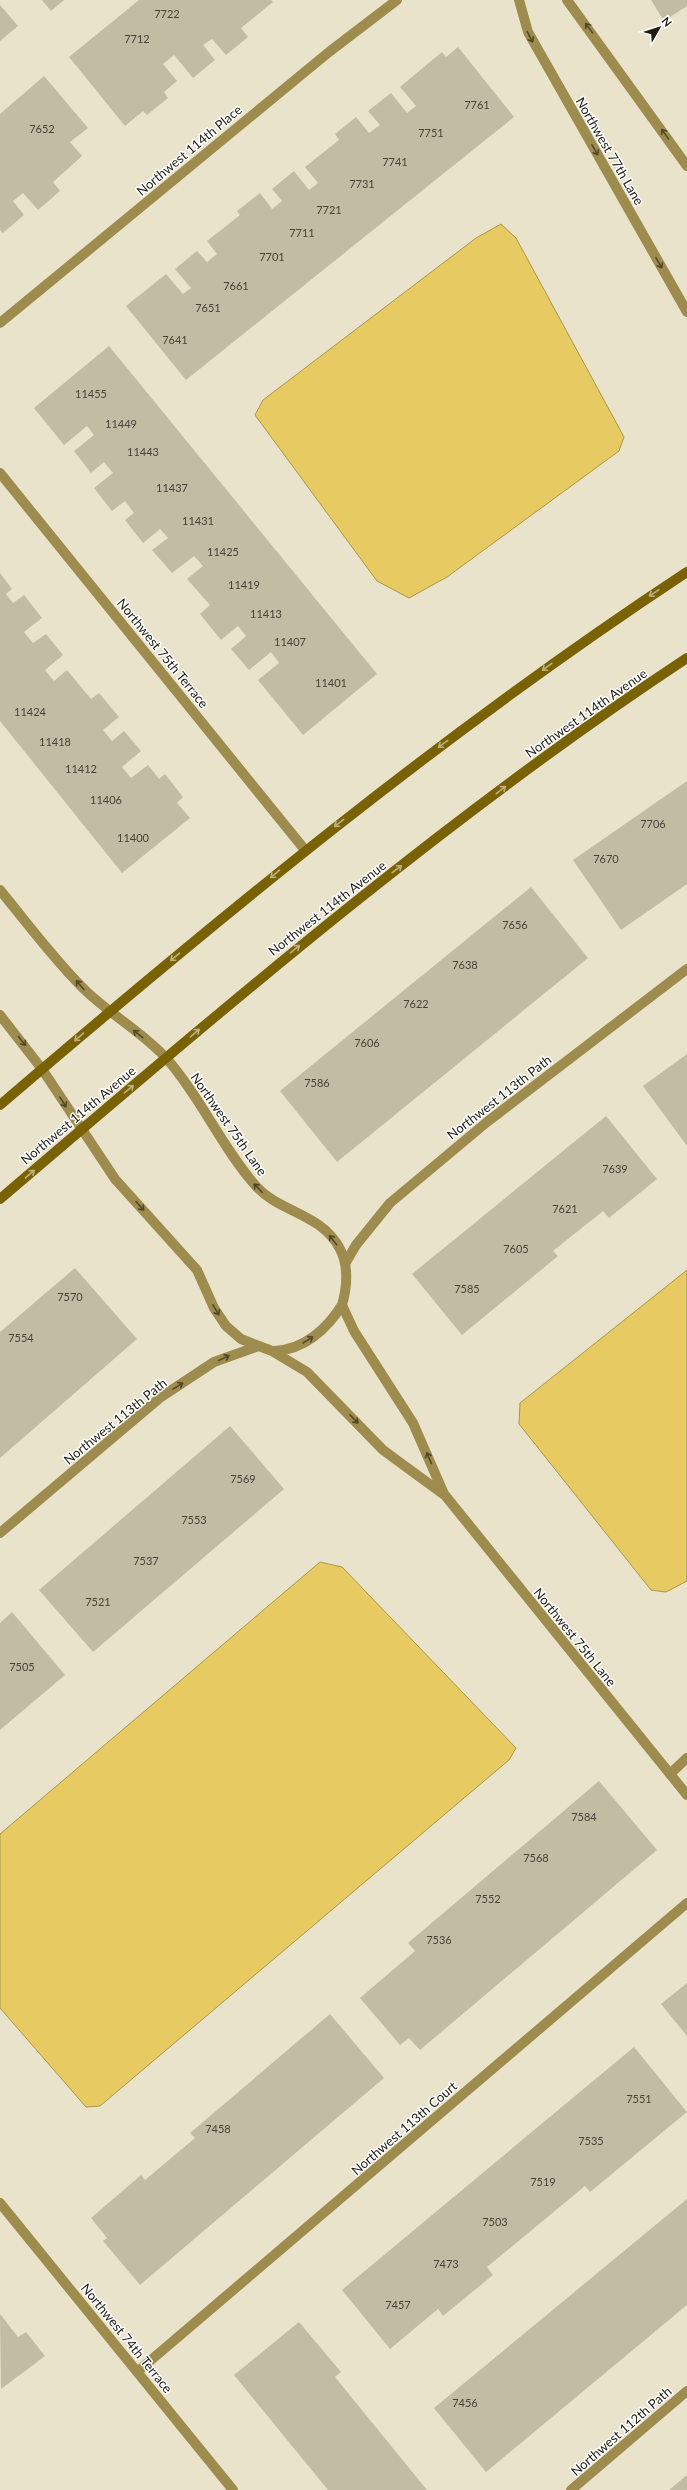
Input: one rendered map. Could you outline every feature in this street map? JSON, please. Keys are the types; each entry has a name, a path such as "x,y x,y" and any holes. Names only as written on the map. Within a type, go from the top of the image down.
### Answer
{"street":[{"name":"Northwest 114th Place","path":"0,323 329,52 397,0"},
{"name":"Northwest 77th Lane","path":"519,0 528,32 687,312"},
{"path":"567,0 687,166"},
{"name":"Northwest 75th Terrace","path":"0,473 305,850"},
{"path":"0,1104 108,1012 305,850 410,768 532,678 687,572"},
{"name":"Northwest 114th Avenue","path":"0,1199 336,915 510,783 687,658"},
{"name":"Northwest 75th Lane","path":"0,890 85,990 108,1012 166,1058 196,1095 240,1166 255,1186 270,1200 307,1216 321,1226 340,1249 345,1264 345,1293 342,1305 354,1331 414,1423 444,1494"},
{"name":"Northwest 113th Path","path":"345,1264 356,1245 390,1203 487,1122 687,969"},
{"name":"Northwest 75th Lane","path":"0,1015 42,1069 81,1130 116,1179 197,1270 214,1308 226,1326 240,1339 256,1347 272,1351 307,1372 383,1450 444,1494 687,1795"},
{"path":"272,1351 286,1351 319,1333 333,1320 342,1305"},
{"name":"Northwest 113th Path","path":"0,1533 161,1397 214,1362 256,1347"},
{"path":"670,1774 687,1758"},
{"name":"Northwest 113th Court","path":"137,2372 687,1903"},
{"name":"Northwest 74th Terrace","path":"0,2203 233,2490"},
{"name":"Northwest 112th Path","path":"572,2490 687,2391"}],"shaded area":[{"path":"501,224 516,238 624,437 619,451 447,577 409,598 377,581 255,415 263,400 476,238"},
{"path":"687,1270 687,1581 666,1592 651,1590 519,1424 520,1403"},
{"path":"320,1562 342,1567 516,1748 509,1760 100,2106 86,2107 0,2008 0,1834"}],"building":[{"path":"42,0 64,0 51,11"},
{"path":"139,0 271,0 273,2 241,28 248,37 226,55 212,39 203,45 215,60 193,78 174,55 163,64 177,81 164,92 168,98 147,115 143,111 125,126 69,57"},
{"path":"651,0 687,0 687,6 664,21"},
{"path":"0,5 18,26 0,41"},
{"path":"458,47 514,117 186,380 126,306 166,274 183,294 191,288 175,269 197,251 207,262 217,254 207,241 240,215 237,211 260,193 272,209 282,201 272,189 294,171 309,190 318,183 305,167 339,140 335,134 356,117 369,133 380,125 368,111 391,93 407,113 416,106 400,87 442,52 446,57"},
{"path":"44,76 88,128 70,142 82,156 53,182 60,191 38,210 23,193 13,201 24,215 3,233 0,230 0,114"},
{"path":"109,346 377,674 303,735 258,680 279,663 271,652 249,670 231,649 246,636 238,626 221,640 200,614 210,605 187,579 203,566 194,556 172,573 152,550 168,538 160,529 143,543 125,520 134,513 125,501 112,511 94,488 113,473 104,462 91,473 74,451 94,435 87,426 64,445 34,408"},
{"path":"0,573 12,589 6,594 13,603 24,595 42,618 24,632 33,643 46,634 63,655 45,670 54,681 67,670 91,699 99,693 119,717 103,730 112,741 124,731 141,751 122,767 131,778 148,765 159,779 165,774 183,797 177,803 190,818 122,873 0,721"},
{"path":"687,781 687,884 621,930 573,860"},
{"path":"531,887 588,958 337,1162 280,1091"},
{"path":"687,1054 687,1146 643,1086"},
{"path":"606,1116 657,1179 609,1218 603,1211 553,1251 558,1256 462,1335 412,1274"},
{"path":"75,1268 137,1339 0,1458 0,1332"},
{"path":"230,1426 284,1489 93,1652 39,1590"},
{"path":"12,1612 65,1675 0,1730 0,1623"},
{"path":"599,1781 657,1850 420,2050 409,2038 400,2045 360,1998 415,1951 408,1943"},
{"path":"687,1983 687,2036 661,2004"},
{"path":"330,2014 384,2078 140,2285 103,2241 107,2238 91,2218 141,2175 145,2180 195,2138 190,2133"},
{"path":"634,2047 687,2112 590,2192 585,2186 487,2267 493,2275 443,2316 438,2309 390,2349 342,2290"},
{"path":"687,2199 687,2305 486,2472 434,2408"},
{"path":"0,2314 18,2337 26,2332 45,2356 1,2389"},
{"path":"299,2322 341,2372 335,2377 427,2490 328,2490 234,2375"},
{"path":"687,2475 687,2490 669,2490"}]}
